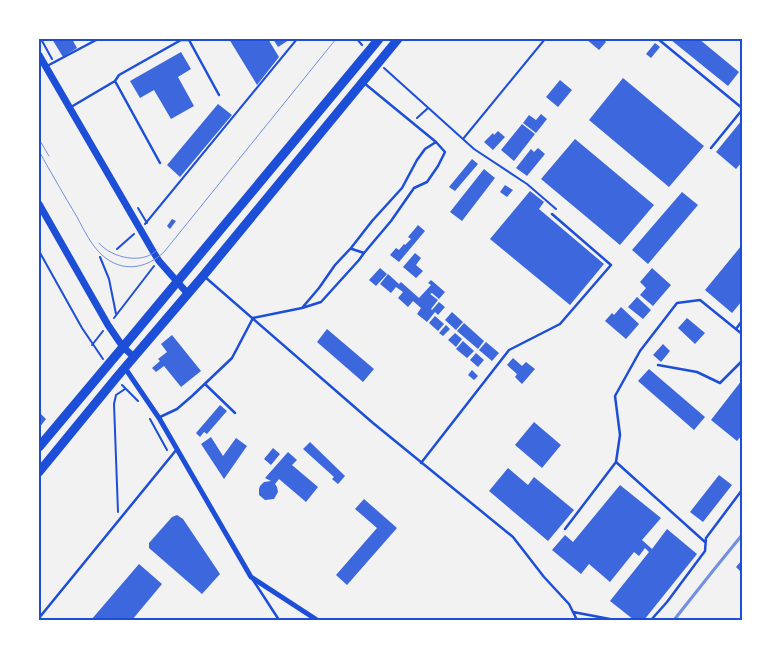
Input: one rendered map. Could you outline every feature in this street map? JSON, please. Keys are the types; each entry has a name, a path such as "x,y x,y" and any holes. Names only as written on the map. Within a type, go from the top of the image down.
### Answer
{"highway":[{"path":"39,446 379,39"},
{"path":"39,472 398,39"}],"main road":[{"path":"39,55 159,261 188,294"},
{"path":"39,204 108,325 123,347 134,357"}],"street":[{"path":"125,368 159,418 251,577 317,620"}],"lane":[{"path":"46,67 98,39"},
{"path":"658,39 742,109 711,148"},
{"path":"70,108 115,81 119,75 181,40 189,40 219,95"},
{"path":"115,81 160,163"},
{"path":"253,318 321,302 391,221 414,188 427,182 445,152 436,142 362,82"},
{"path":"302,308 335,265 402,188 425,149 436,142"},
{"path":"421,463 509,350 560,324 611,265 552,214"},
{"path":"351,248 364,253"},
{"path":"203,276 373,423 513,538 569,604 577,620"},
{"path":"565,529 616,462 620,435 615,396 640,350 677,304 700,300 742,334"},
{"path":"159,418 177,409 232,358 253,318"},
{"path":"736,329 742,321"},
{"path":"658,365 697,372 720,383 742,361"},
{"path":"205,384 235,413"},
{"path":"39,618 177,449"},
{"path":"616,462 705,542"},
{"path":"651,620 667,602 704,551 706,538 742,490"},
{"path":"251,577 279,620"},
{"path":"574,612 615,620"}],"path":[{"path":"118,249 147,223 297,39"},
{"path":"463,139 545,39"},
{"path":"389,72 474,149 527,184 556,210"},
{"path":"413,123 428,108"},
{"path":"39,251 92,344 107,365"},
{"path":"100,257 109,279 116,315"},
{"path":"92,344 159,261"},
{"path":"116,378 142,406"},
{"path":"119,520 114,404 116,395 125,389"},
{"path":"146,413 171,457"}],"building":[{"path":"52,39 72,39 77,48 63,57"},
{"path":"229,39 250,39 251,41 255,39 268,39 279,57 257,85"},
{"path":"273,39 288,39 289,40 278,47"},
{"path":"586,39 603,39 606,42 599,50"},
{"path":"699,39 739,72 728,86 671,40"},
{"path":"655,43 660,47 651,58 646,54"},
{"path":"181,52 191,69 178,77 194,106 171,119 154,90 140,98 130,81"},
{"path":"623,78 704,146 669,187 589,120"},
{"path":"560,80 572,90 558,107 546,97"},
{"path":"218,104 232,115 180,177 167,165"},
{"path":"541,114 547,119 536,133 523,123 529,115 536,120"},
{"path":"742,120 742,162 736,169 716,152"},
{"path":"522,124 535,134 514,161 501,150"},
{"path":"498,131 505,137 493,150 484,142 493,133 494,135"},
{"path":"575,139 654,205 620,245 541,179"},
{"path":"538,148 545,154 527,176 516,168 531,149 534,152"},
{"path":"472,159 478,164 455,191 449,187"},
{"path":"484,169 495,178 462,221 450,212"},
{"path":"505,185 513,190 507,197 500,192"},
{"path":"530,191 544,202 539,209 604,264 570,305 490,239"},
{"path":"682,192 698,205 648,264 632,250"},
{"path":"172,219 176,221 170,229 167,226"},
{"path":"418,225 425,231 399,262 390,255 396,248 399,250 411,239 408,237"},
{"path":"742,245 742,301 732,313 705,290"},
{"path":"415,253 421,258 416,265 423,271 416,278 403,267"},
{"path":"380,268 387,274 376,286 369,280"},
{"path":"652,268 671,285 653,306 640,295 646,288 640,282"},
{"path":"388,274 399,284 401,282 419,298 431,285 428,283 431,280 445,292 439,299 432,293 430,294 438,300 431,309 439,302 445,307 438,315 435,312 427,322 417,314 421,308 413,301 408,307 398,298 403,292 396,287 391,293 380,284"},
{"path":"637,297 651,310 643,319 628,307"},
{"path":"621,307 639,324 626,339 605,321"},
{"path":"452,312 463,322 456,330 445,320"},
{"path":"435,316 444,324 438,331 429,323"},
{"path":"687,318 705,333 695,344 678,328"},
{"path":"464,323 484,341 478,349 457,331"},
{"path":"446,325 450,329 443,336 439,333"},
{"path":"327,329 374,369 363,382 317,342"},
{"path":"455,333 462,339 456,347 448,340"},
{"path":"172,335 201,371 181,387 164,366 156,372 152,368 160,361 158,359 167,352 161,344"},
{"path":"463,341 474,351 467,358 456,349"},
{"path":"486,342 499,353 492,361 479,350"},
{"path":"663,344 670,351 661,362 653,355"},
{"path":"476,353 484,360 478,367 470,360"},
{"path":"513,358 522,366 526,362 535,369 522,384 515,377 517,374 507,365"},
{"path":"649,369 705,417 694,430 638,381"},
{"path":"472,370 478,376 474,380 468,375"},
{"path":"742,380 742,435 737,441 711,420"},
{"path":"220,405 227,411 207,434 204,432 200,437 196,433"},
{"path":"39,412 46,419 39,428"},
{"path":"534,422 561,445 542,468 515,445"},
{"path":"211,437 223,456 236,438 247,446 224,479 201,444"},
{"path":"310,442 345,476 338,484 332,479 334,477 303,449"},
{"path":"273,448 280,454 271,465 264,459"},
{"path":"288,452 297,460 292,465 318,487 306,502 279,479 275,484 278,492 274,499 265,500 259,495 260,486 264,482 271,481 265,478"},
{"path":"508,468 528,485 534,477 574,510 548,541 489,491"},
{"path":"719,475 732,485 703,522 690,512"},
{"path":"620,485 661,518 642,540 652,549 667,529 697,554 644,620 634,620 610,601 649,552 645,548 639,556 634,552 610,582 589,564 581,574 552,550 565,535 573,542"},
{"path":"364,499 397,528 347,585 336,575 377,528 355,509"},
{"path":"177,515 183,519 220,574 202,594 149,548 149,543 172,517"},
{"path":"742,560 742,573 736,567"},
{"path":"139,564 162,584 132,620 91,620"}],"tram line":[{"path":"39,151 94,247 102,255 118,265 134,267 150,262 164,252 336,39"},
{"path":"39,139 49,156"},
{"path":"99,243 111,253 127,258 144,257 151,255 157,250"}],"railway":[{"path":"674,620 742,535"}]}
